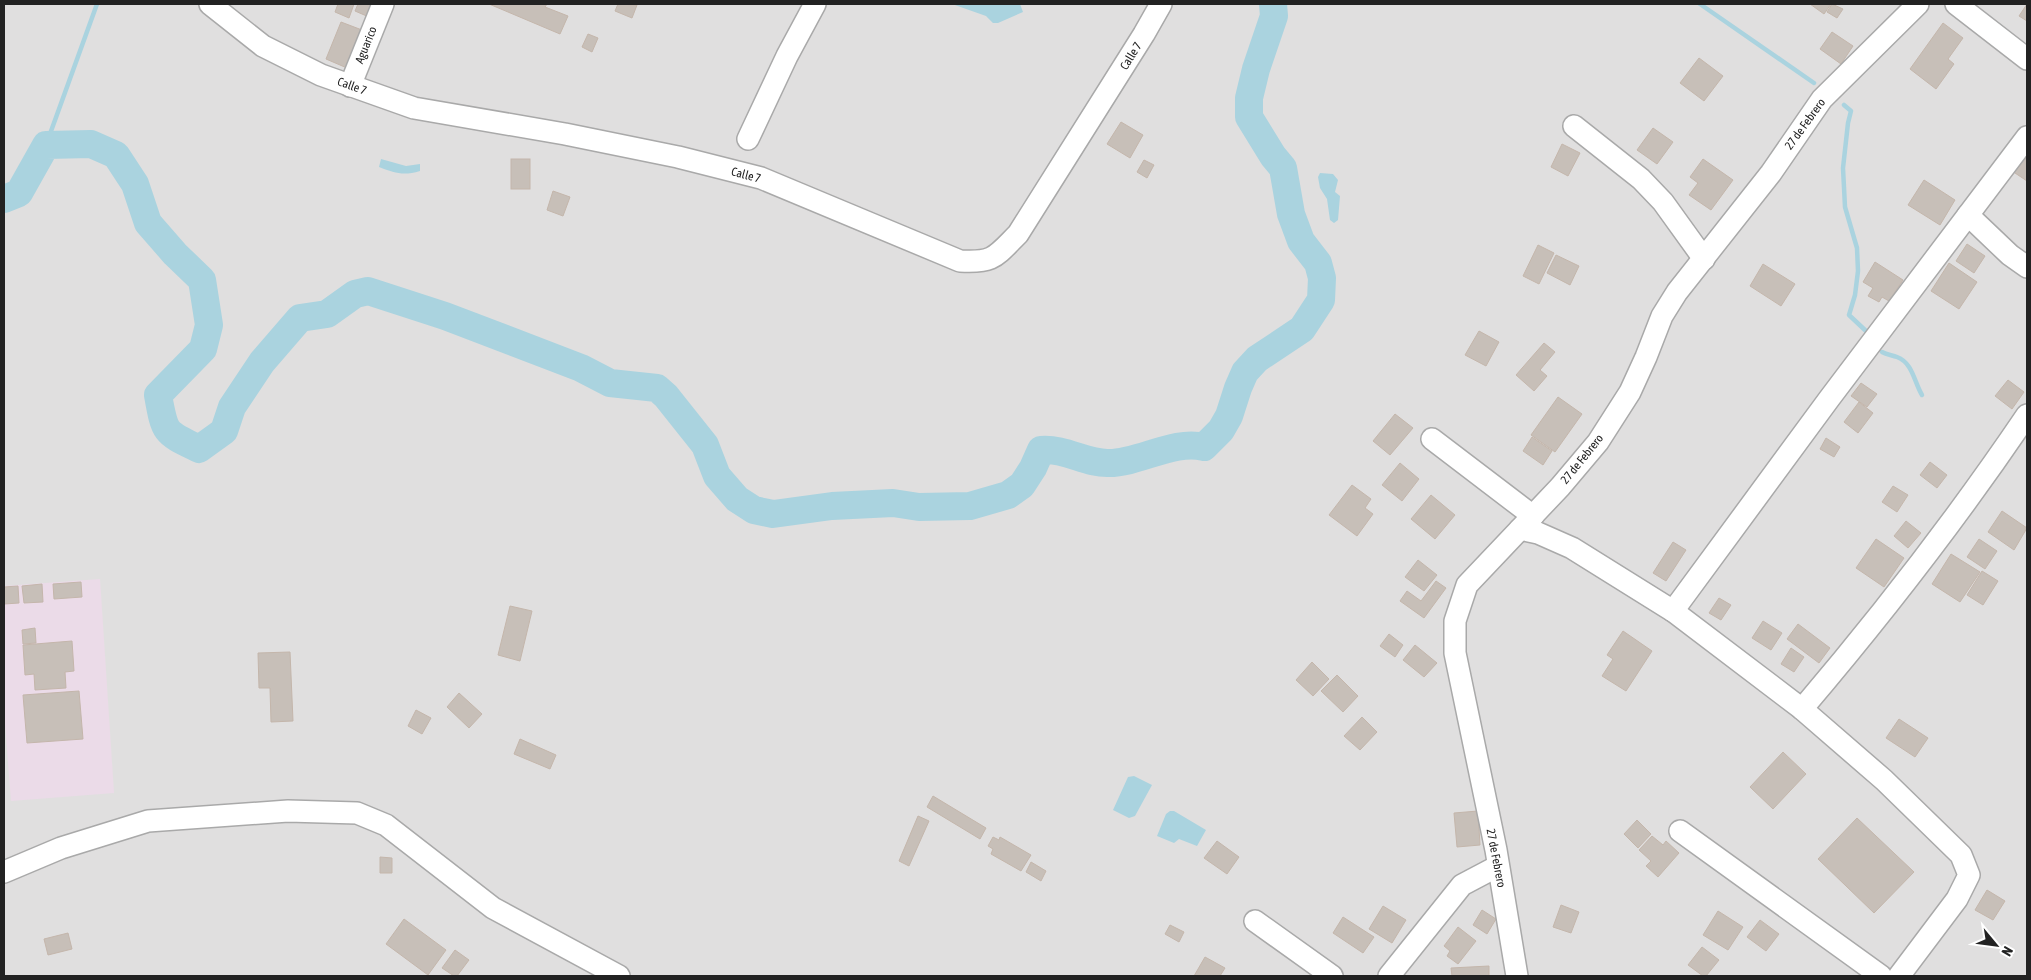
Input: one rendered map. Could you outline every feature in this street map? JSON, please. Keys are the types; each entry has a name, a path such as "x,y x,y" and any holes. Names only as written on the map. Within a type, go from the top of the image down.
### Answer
{"street":[{"name":"Calle 7","path":"210,4 264,46 350,86 414,108 565,134 678,157 761,178 960,261 982,262 998,255 1018,234 1161,4"},
{"name":"Aguarico","path":"350,86 383,4"},
{"path":"748,139 787,56 815,4"},
{"name":"27 de Febrero","path":"1517,976 1498,866 1455,653 1455,621 1467,586 1598,442 1630,392 1662,316 1677,292 1771,173 1822,99 1918,4"},
{"path":"1956,4 2027,59"},
{"path":"1574,126 1646,185 1663,202 1704,259"},
{"path":"1673,611 1829,399 2027,137"},
{"path":"1968,215 2010,255 2027,267"},
{"path":"1802,709 1858,644 1997,460 2027,415"},
{"path":"1432,439 1538,533 1572,548 1673,611 1802,709 1884,780 1961,855 1970,875 1957,899 1899,976"},
{"path":"4,872 61,848 148,821 288,812 357,813 386,825 493,908 619,976"},
{"path":"1680,831 1881,976"},
{"path":"1389,976 1462,885 1498,866"},
{"path":"1255,921 1332,976"}],"shaded area":[{"path":"4,4 2027,4 2027,976 4,976"},
{"path":"100,579 114,793 11,801 4,711 4,586"}],"water":[{"path":"952,4 1020,4 1023,12 998,23 993,23 986,16"},
{"path":"381,159 406,166 420,164 420,171 404,174 390,171 379,167"},
{"path":"1320,173 1333,174 1338,180 1335,192 1340,196 1338,220 1334,223 1330,220 1327,199 1320,188 1318,177"},
{"path":"1134,776 1152,785 1135,816 1129,818 1113,810 1128,777"},
{"path":"1174,811 1206,830 1197,846 1179,839 1174,843 1157,836 1166,814"}],"building":[{"path":"338,4 354,4 349,18 335,12"},
{"path":"358,4 374,4 369,17 355,11"},
{"path":"489,4 547,4 545,7 568,16 560,34"},
{"path":"618,4 637,5 632,18 615,11"},
{"path":"1810,4 1831,4 1824,14"},
{"path":"1832,4 1843,9 1837,18 1827,12"},
{"path":"2027,4 2027,21 2019,16"},
{"path":"341,22 362,30 347,68 326,59"},
{"path":"1943,23 1963,38 1948,59 1954,64 1936,89 1910,69"},
{"path":"1832,32 1853,46 1841,64 1820,49"},
{"path":"588,34 598,38 592,52 582,47"},
{"path":"1699,58 1723,76 1704,101 1680,83"},
{"path":"1121,122 1143,135 1130,158 1107,144"},
{"path":"1653,128 1673,142 1657,164 1637,150"},
{"path":"1562,144 1580,153 1568,176 1551,167"},
{"path":"2023,155 2027,157 2027,181 2012,171"},
{"path":"511,159 530,159 530,189 511,189"},
{"path":"1703,159 1733,180 1711,210 1689,195 1698,183 1690,177"},
{"path":"1144,160 1154,165 1147,178 1137,172"},
{"path":"1924,180 1955,200 1940,225 1908,205"},
{"path":"553,191 570,197 563,216 547,210"},
{"path":"1967,244 1985,256 1974,273 1956,261"},
{"path":"1538,245 1554,253 1539,284 1523,276"},
{"path":"1556,255 1579,266 1570,285 1547,273"},
{"path":"1875,262 1903,280 1889,301 1882,297 1879,302 1868,296 1873,288 1863,282"},
{"path":"1949,263 1977,282 1959,309 1931,291"},
{"path":"1763,264 1795,284 1781,306 1750,286"},
{"path":"1479,331 1499,342 1486,366 1465,355"},
{"path":"1544,343 1555,352 1540,370 1547,376 1534,391 1516,375"},
{"path":"2008,380 2024,392 2012,409 1995,396"},
{"path":"1861,383 1877,394 1867,407 1851,396"},
{"path":"1558,397 1582,414 1555,452 1531,435"},
{"path":"1859,402 1873,413 1858,433 1844,422"},
{"path":"1395,414 1413,428 1390,455 1373,441"},
{"path":"1532,437 1552,451 1543,465 1523,451"},
{"path":"1826,438 1840,447 1834,457 1820,449"},
{"path":"1930,462 1947,475 1937,488 1920,475"},
{"path":"1400,463 1419,479 1402,501 1382,485"},
{"path":"1352,485 1371,499 1365,508 1373,514 1357,536 1329,515"},
{"path":"1893,486 1908,495 1897,512 1882,502"},
{"path":"1431,495 1455,515 1435,539 1411,519"},
{"path":"2002,511 2027,528 2014,550 1988,532"},
{"path":"1906,521 1921,533 1908,548 1894,536"},
{"path":"1876,539 1904,558 1884,587 1856,568"},
{"path":"1979,539 1997,551 1985,569 1967,557"},
{"path":"1673,542 1686,550 1666,581 1653,573"},
{"path":"1951,554 1980,572 1960,602 1932,584"},
{"path":"1418,560 1437,575 1424,591 1405,577"},
{"path":"1982,571 1998,581 1983,605 1967,595"},
{"path":"1436,581 1446,588 1424,618 1400,601 1407,591 1421,601"},
{"path":"81,582 82,597 54,599 53,584"},
{"path":"42,584 43,602 24,603 22,586"},
{"path":"18,586 19,603 4,604 4,587"},
{"path":"1719,598 1731,605 1721,620 1709,613"},
{"path":"510,606 532,611 520,661 498,655"},
{"path":"1763,621 1782,633 1771,650 1752,638"},
{"path":"1798,624 1830,648 1819,663 1787,639"},
{"path":"35,628 36,643 23,644 22,630"},
{"path":"1623,631 1652,651 1626,691 1602,676 1613,659 1607,655"},
{"path":"1389,634 1403,645 1395,657 1380,646"},
{"path":"72,641 74,671 65,672 66,688 35,690 34,674 25,675 23,645"},
{"path":"1415,645 1437,663 1424,677 1403,660"},
{"path":"1791,648 1804,657 1794,672 1781,664"},
{"path":"290,652 293,721 271,722 270,688 259,688 258,653"},
{"path":"1312,662 1329,679 1313,696 1296,680"},
{"path":"1337,675 1358,696 1343,712 1321,691"},
{"path":"79,691 83,739 27,743 23,695"},
{"path":"459,693 482,714 469,728 447,707"},
{"path":"416,710 431,718 422,734 408,726"},
{"path":"1362,717 1377,732 1360,750 1344,736"},
{"path":"1899,719 1928,738 1915,757 1886,738"},
{"path":"520,739 556,755 550,769 514,754"},
{"path":"1783,752 1806,774 1773,809 1750,787"},
{"path":"933,796 986,828 980,839 927,807"},
{"path":"1478,811 1480,845 1457,847 1454,813"},
{"path":"918,816 929,821 909,866 899,861"},
{"path":"1857,818 1914,872 1874,913 1818,859"},
{"path":"1637,820 1651,834 1638,848 1624,834"},
{"path":"1652,836 1663,845 1666,841 1679,853 1658,877 1646,866 1651,861 1639,850"},
{"path":"993,837 999,840 1000,837 1031,855 1021,871 991,854 993,849 988,846"},
{"path":"1217,841 1239,857 1227,874 1204,858"},
{"path":"380,857 392,858 392,873 380,873"},
{"path":"1031,862 1046,871 1041,881 1026,872"},
{"path":"1987,890 2005,901 1993,920 1975,910"},
{"path":"1561,905 1579,912 1571,933 1553,927"},
{"path":"1383,906 1406,920 1392,943 1369,929"},
{"path":"1482,910 1496,919 1487,934 1473,925"},
{"path":"1718,911 1743,927 1728,950 1703,935"},
{"path":"1343,917 1374,937 1363,953 1333,933"},
{"path":"404,919 446,950 428,975 386,944"},
{"path":"1760,920 1779,934 1766,951 1747,937"},
{"path":"1170,925 1184,932 1179,942 1165,934"},
{"path":"1458,927 1476,941 1458,964 1447,956 1450,951 1444,946"},
{"path":"68,933 72,949 48,955 44,939"},
{"path":"1702,947 1719,960 1706,976 1703,976 1688,965"},
{"path":"455,950 469,960 457,976 442,968"},
{"path":"1205,957 1225,968 1220,976 1194,976"},
{"path":"1489,966 1489,976 1452,976 1451,968"}],"waterway":[{"path":"46,145 97,4"},
{"path":"4,199 19,193 46,145 91,144 116,155 135,184 148,223 175,254 202,280 209,325 203,349 158,395 162,418 168,430 172,435 199,449 224,431 232,407 262,362 300,318 327,314 355,294 368,291 445,316 581,368 610,383 657,388 666,396 705,445 717,476 737,499 754,510 773,514 832,506 893,503 919,507 970,506 1008,495 1022,485 1033,468 1041,450 1059,451 1092,461 1109,463 1121,462 1181,446 1193,445 1204,447 1221,430 1229,416 1245,372 1257,359 1302,329 1321,300 1322,278 1318,263 1301,241 1291,214 1283,168 1273,156 1249,117 1249,98 1256,69 1274,16 1273,4"},
{"path":"1700,4 1814,83"},
{"path":"1844,105 1851,111 1843,168 1845,207 1857,248 1858,271 1855,295 1849,315 1866,331"},
{"path":"1882,352 1897,357 1907,364 1922,395"}]}
